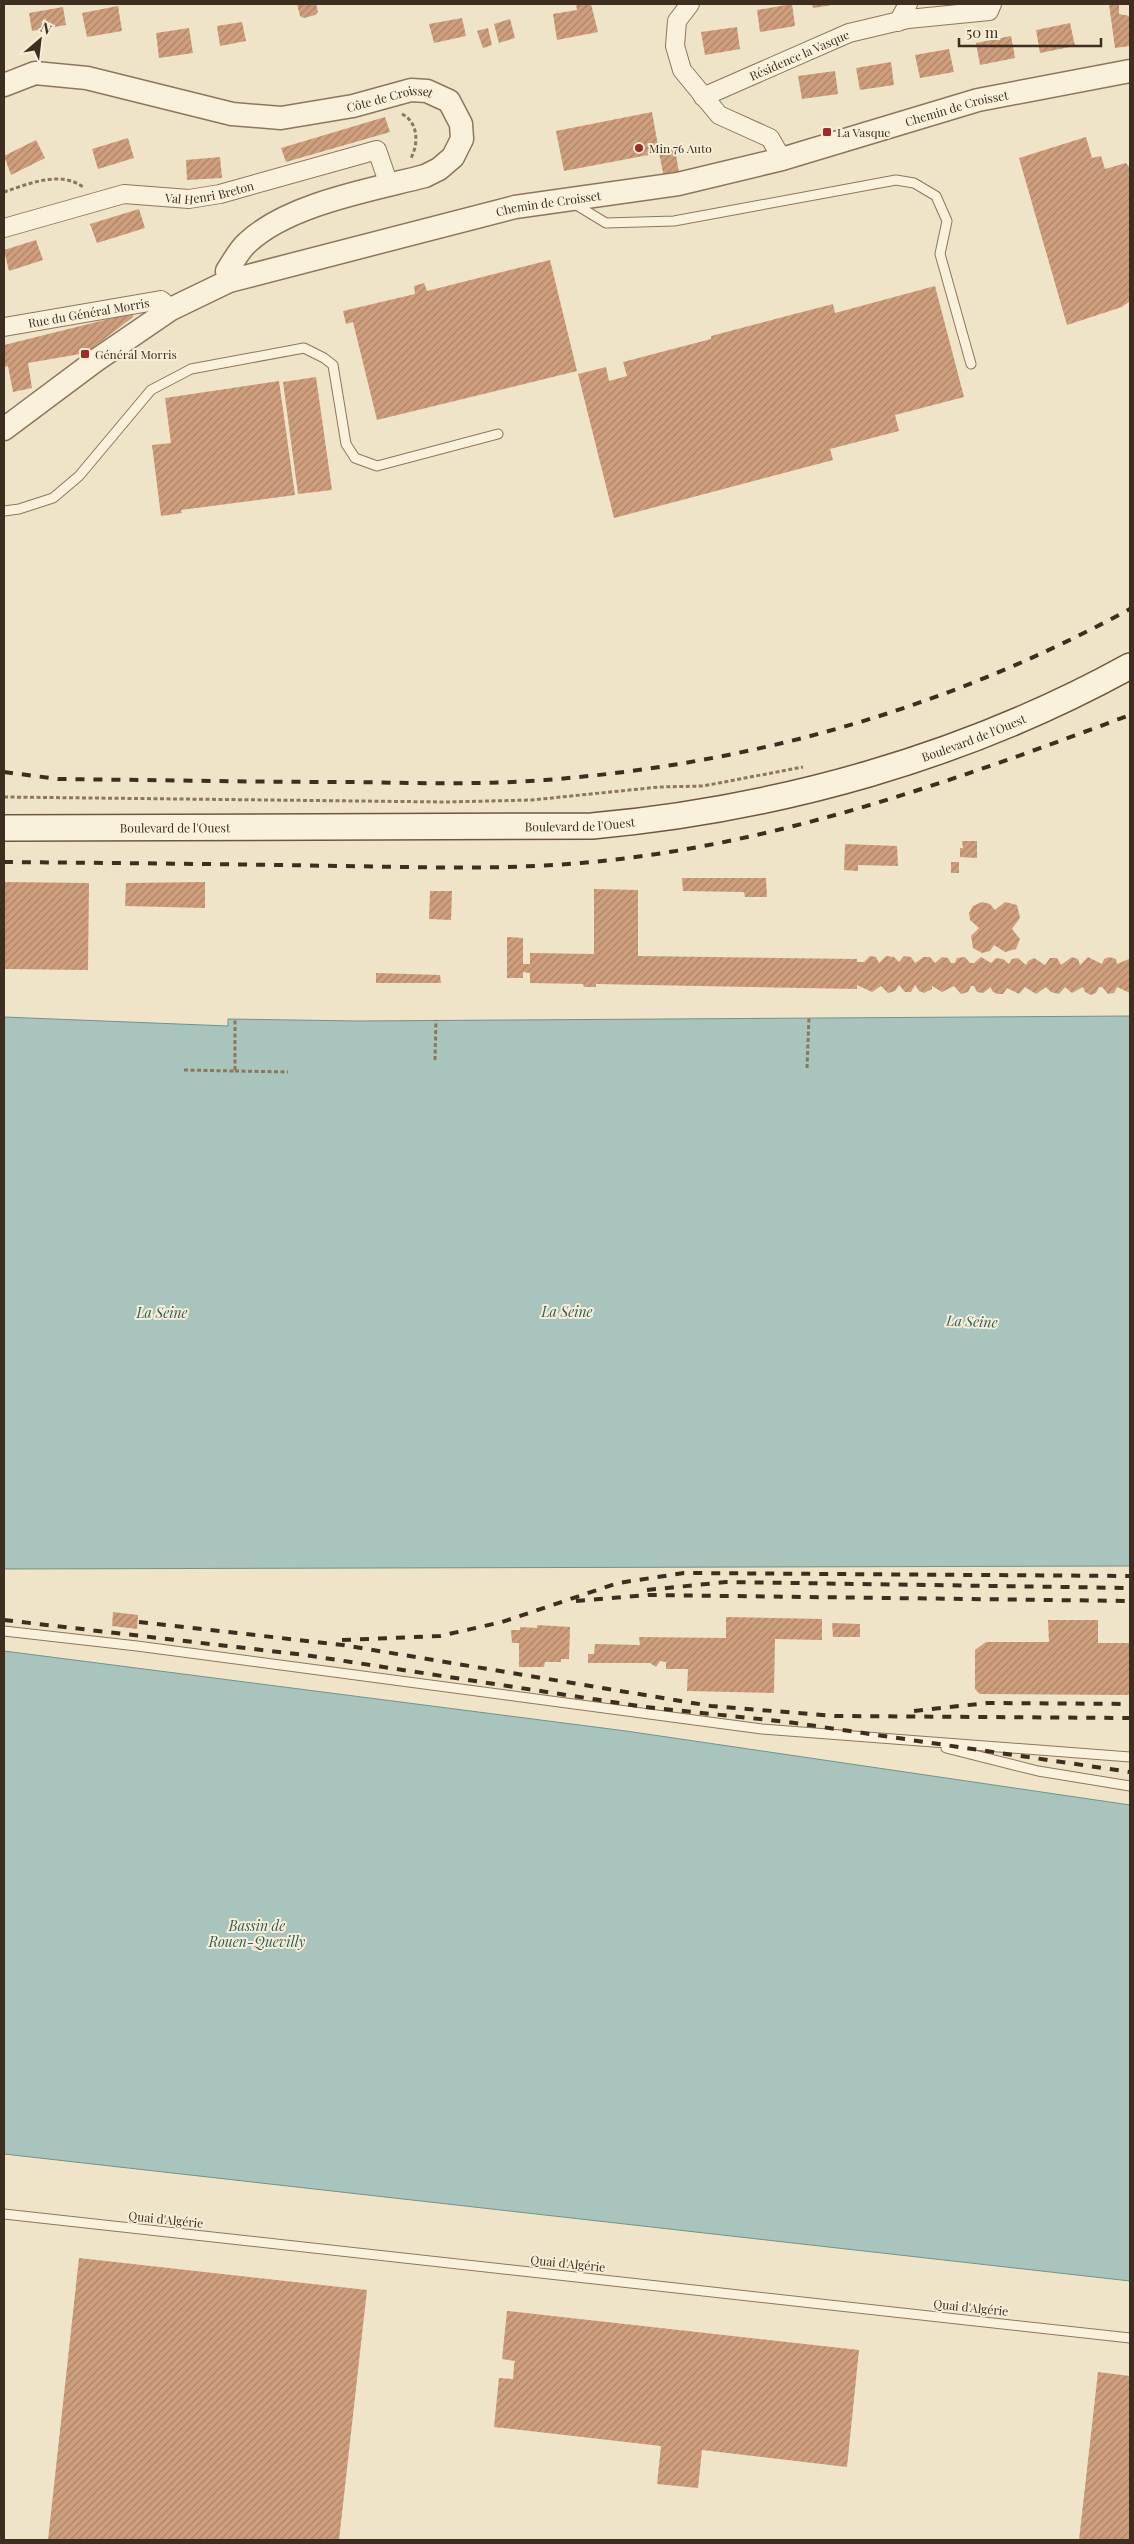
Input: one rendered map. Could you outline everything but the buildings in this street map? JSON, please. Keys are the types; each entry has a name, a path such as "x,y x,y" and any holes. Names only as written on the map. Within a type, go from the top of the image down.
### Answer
{"main road":[{"name":"Boulevard de l'Ouest","path":"4,828 592,826 663,819 716,811 847,781 976,738 1080,692 1130,666"}],"street":[{"path":"690,4 677,21 675,46 682,70 719,115 770,138 782,159"},
{"path":"898,22 908,4"},
{"name":"Résidence la Vasque","path":"703,97 849,33 898,22 989,11 992,4"},
{"name":"Chemin de Croisset","path":"4,428 171,308 229,282 515,208 678,184 782,159 978,100 1130,71"},
{"name":"Côte de Croisset","path":"4,85 35,73 88,78 232,114 280,118 353,106 411,90 439,94 450,101 461,124 462,139 453,157 439,169 425,176 331,200 274,223 246,243 227,271 229,282"},
{"name":"Val Henri Breton","path":"4,228 124,194 189,200 220,194 377,150 389,186"},
{"name":"Rue du Général Morris","path":"4,327 161,300 171,308"}],"lane":[{"path":"569,200 606,223 674,221 896,180 914,183 936,196 947,221 940,254 971,364"},
{"path":"4,511 19,509 53,498 79,476 151,390 191,369 304,348 324,358 333,366 346,444 355,458 377,466 498,434"},
{"path":"4,1631 147,1647 762,1729 1130,1757"},
{"path":"921,1742 1038,1771 1130,1786"},
{"name":"Quai d'Algérie","path":"4,2214 1130,2338"}],"path":[{"path":"397,111 410,118 416,133 415,152 411,160"},
{"path":"4,192 40,180 74,180 102,200"},
{"path":"4,797 446,802 532,800 659,787 703,786 810,766"},
{"path":"807,1068 808,1017"},
{"path":"234,1071 236,1019"},
{"path":"435,1060 436,1020"},
{"path":"184,1070 288,1072"}],"water":[{"name":"La Seine","path":"1130,1016 1130,1566 4,1569 4,1017 228,1026 228,1019 358,1021"},
{"name":"Bassin de Rouen-Quevilly","path":"4,1651 626,1731 1130,1805 1130,2281 4,2154"}],"railway":[{"path":"4,772 58,779 497,783 622,772 698,761 773,745 846,726 919,703 990,676 1061,644 1130,609"},
{"path":"4,862 490,867 581,863 652,855 792,827 860,808 996,764 1130,715"},
{"path":"342,1640 440,1636 502,1622 618,1583 684,1573 1130,1576"},
{"path":"647,1590 726,1582 1130,1588"},
{"path":"576,1601 648,1595 1130,1601"},
{"path":"4,1620 305,1655 645,1707 788,1722 1130,1772"},
{"path":"139,1622 343,1645 711,1706 835,1716 1130,1718"},
{"path":"914,1711 987,1703 1130,1704"}],"place":[{"name":"La Vasque","path":"827,132"},
{"name":"Min 76 Auto","path":"639,148"},
{"name":"Général Morris","path":"85,354"}]}
